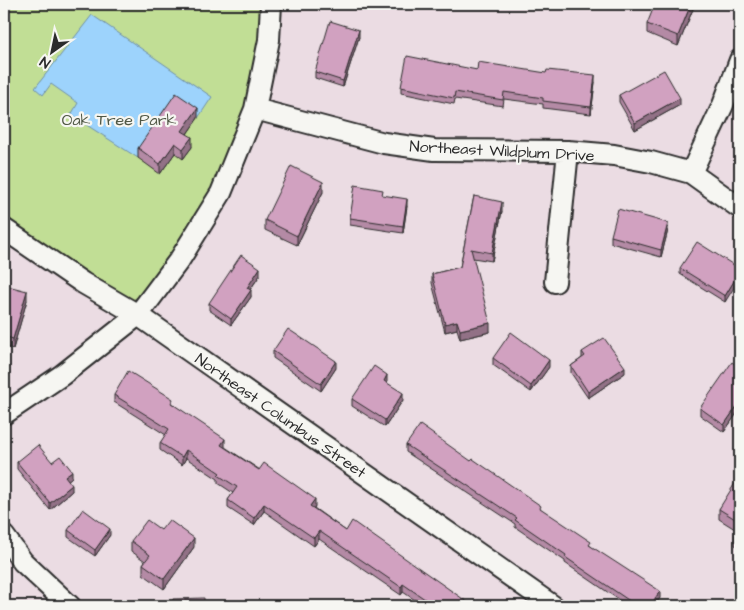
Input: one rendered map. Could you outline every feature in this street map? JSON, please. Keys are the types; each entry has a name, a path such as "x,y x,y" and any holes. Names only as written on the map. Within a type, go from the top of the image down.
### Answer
{"street":[{"path":"4,414 62,375 138,315 180,259 221,194 255,109 269,40 271,4"},
{"path":"691,173 723,105 740,60"},
{"name":"Northeast Wildplum Drive","path":"255,109 384,143 434,150 568,151 651,162 691,173 740,208"},
{"path":"555,282 568,151"},
{"name":"Northeast Columbus Street","path":"4,230 83,283 138,315 553,606"},
{"path":"4,536 24,562 70,606"}],"green space":[{"name":"Oak Tree Park","path":"4,4 265,4 252,90 228,159 188,228 149,289 133,300 111,293 4,221"}],"water":[{"path":"92,15 212,97 198,118 138,158 71,115 78,103 51,84 43,95 35,88"}],"building":[{"path":"655,4 691,4 678,36 647,24"},
{"path":"330,21 359,30 343,81 315,72"},
{"path":"407,56 477,70 478,62 546,73 547,70 595,75 591,107 543,101 543,98 504,92 503,100 455,92 454,98 401,87"},
{"path":"664,70 680,98 635,123 619,95"},
{"path":"176,93 198,108 182,131 192,137 183,149 175,143 160,164 138,148"},
{"path":"291,166 323,182 297,236 265,220"},
{"path":"355,185 383,190 382,195 407,199 403,226 350,218"},
{"path":"474,196 502,202 492,253 471,249 490,323 460,330 457,321 445,324 432,274 460,267"},
{"path":"618,209 668,223 661,250 611,236"},
{"path":"697,242 740,269 725,296 680,268"},
{"path":"241,255 260,268 247,288 251,290 231,319 209,303"},
{"path":"4,285 27,291 13,339 4,336"},
{"path":"288,329 336,361 321,384 273,351"},
{"path":"511,332 549,360 531,386 493,358"},
{"path":"604,338 625,367 588,392 571,366 585,356 582,352"},
{"path":"732,362 740,368 740,402 724,425 700,408"},
{"path":"374,366 387,375 384,381 403,393 385,420 352,399"},
{"path":"128,371 173,399 171,403 225,439 221,445 259,470 264,463 315,499 310,506 346,531 352,521 473,606 435,606 403,584 401,587 319,531 314,538 264,504 254,518 228,500 237,487 186,450 182,457 160,443 169,429 114,395"},
{"path":"420,425 471,461 473,459 541,506 540,508 591,542 589,545 660,591 650,606 637,606 565,557 566,555 515,520 517,518 406,445"},
{"path":"38,445 52,462 60,456 72,471 65,476 72,485 50,503 17,462"},
{"path":"737,480 740,482 740,522 719,509"},
{"path":"83,509 110,529 95,550 68,530"},
{"path":"147,520 161,530 169,520 194,538 164,579 143,564 150,555 131,541"},
{"path":"740,527 740,538 735,535"},
{"path":"204,598 204,606 173,606 173,599"}]}
